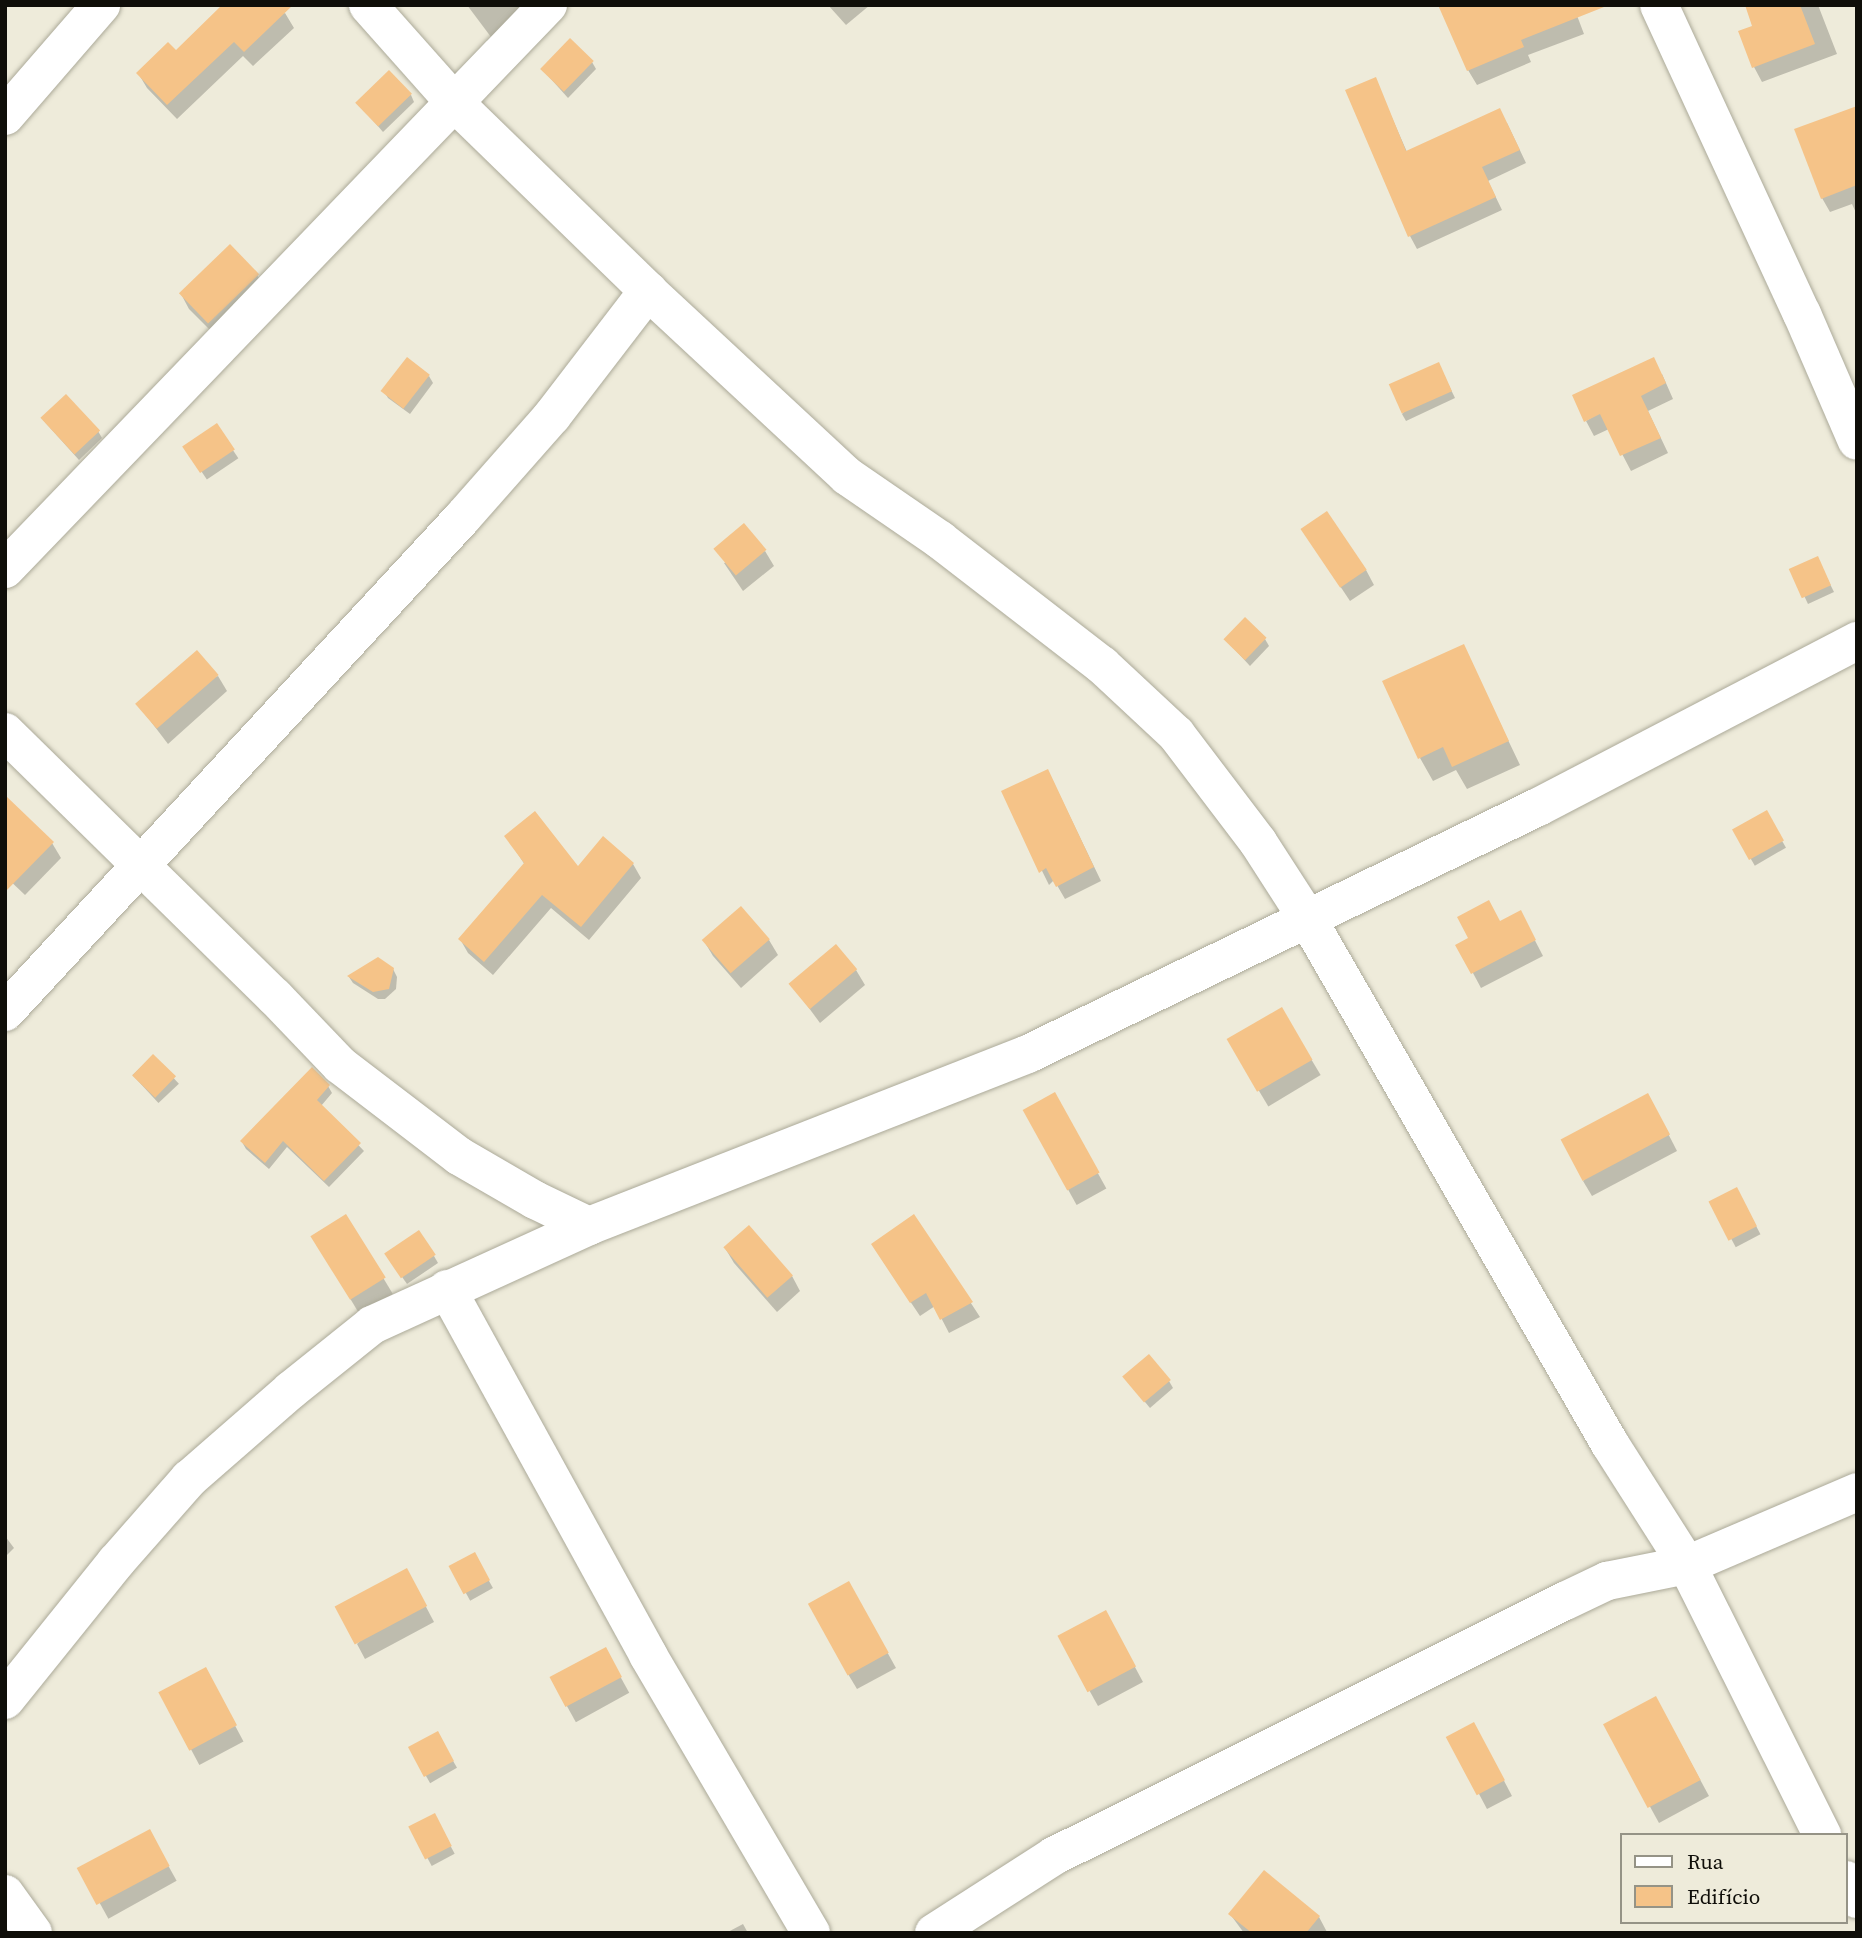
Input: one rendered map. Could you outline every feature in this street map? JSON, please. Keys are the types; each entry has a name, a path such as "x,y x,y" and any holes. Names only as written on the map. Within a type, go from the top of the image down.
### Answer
{"street":[{"path":"5,116 101,5"},
{"path":"368,5 455,103 648,291 847,476 940,540 1102,665 1176,734 1258,842 1307,918 1604,1432 1687,1565 1821,1833"},
{"path":"5,569 548,5"},
{"path":"1659,5 1797,302 1857,441"},
{"path":"5,1012 463,517 552,416 648,291"},
{"path":"5,1700 116,1562 188,1479 372,1325 589,1226 1028,1054 1538,807 1857,641"},
{"path":"5,732 275,997 340,1065 459,1156 535,1200 589,1226"},
{"path":"447,1289 648,1655 811,1933"},
{"path":"934,1933 1054,1856 1565,1601 1607,1581 1687,1565 1857,1492"},
{"path":"1848,1883 1857,1899"},
{"path":"5,1894 33,1933"}],"building":[{"path":"222,5 293,5 244,52 234,42 167,105 136,73 168,42 176,50"},
{"path":"1438,5 1604,7 1521,40 1524,47 1467,71"},
{"path":"1745,5 1800,5 1815,44 1752,68 1738,31 1752,26"},
{"path":"570,38 594,61 564,92 540,69"},
{"path":"389,70 412,94 378,126 355,103"},
{"path":"1376,77 1406,151 1500,108 1520,150 1482,167 1496,197 1408,237 1345,90"},
{"path":"1857,106 1857,185 1821,199 1794,129"},
{"path":"230,244 259,274 208,324 179,293"},
{"path":"407,357 430,375 403,409 381,391"},
{"path":"1654,357 1666,383 1641,396 1661,438 1620,456 1600,414 1584,422 1572,395"},
{"path":"1439,362 1452,391 1402,414 1389,384"},
{"path":"66,394 100,431 75,454 40,418"},
{"path":"217,423 235,450 200,473 182,446"},
{"path":"1327,511 1367,570 1340,588 1300,529"},
{"path":"744,523 766,550 736,576 713,549"},
{"path":"1818,556 1831,585 1802,598 1789,569"},
{"path":"1245,617 1267,638 1245,660 1223,639"},
{"path":"1464,644 1509,741 1452,767 1443,747 1418,759 1382,681"},
{"path":"197,650 219,675 157,729 135,704"},
{"path":"1048,769 1094,867 1056,887 1046,868 1039,873 1001,791"},
{"path":"5,795 54,842 5,892"},
{"path":"1767,810 1784,841 1749,860 1732,829"},
{"path":"535,811 578,866 603,836 634,863 581,927 542,895 484,962 458,939 524,863 504,836"},
{"path":"1489,900 1500,921 1521,910 1536,940 1471,974 1455,945 1468,938 1457,917"},
{"path":"741,906 770,939 731,973 702,940"},
{"path":"836,944 857,969 810,1009 789,984"},
{"path":"378,957 394,968 389,989 373,992 347,976"},
{"path":"1282,1007 1312,1060 1257,1092 1227,1039"},
{"path":"153,1054 176,1076 155,1098 132,1076"},
{"path":"312,1067 330,1085 317,1100 361,1143 324,1181 283,1141 265,1163 240,1141"},
{"path":"1055,1092 1100,1172 1067,1190 1023,1110"},
{"path":"1648,1093 1670,1134 1583,1181 1561,1139"},
{"path":"1737,1187 1757,1226 1728,1241 1708,1202"},
{"path":"346,1214 386,1278 350,1300 310,1236"},
{"path":"914,1214 973,1302 940,1320 926,1293 910,1303 871,1244"},
{"path":"749,1225 793,1276 767,1298 723,1247"},
{"path":"419,1230 436,1255 401,1278 384,1253"},
{"path":"1149,1354 1171,1380 1144,1403 1122,1376"},
{"path":"475,1552 490,1580 464,1594 449,1566"},
{"path":"407,1568 427,1606 355,1644 335,1606"},
{"path":"849,1581 889,1653 848,1676 808,1604"},
{"path":"1106,1610 1136,1667 1087,1692 1057,1636"},
{"path":"606,1647 622,1677 565,1707 549,1677"},
{"path":"206,1667 237,1725 189,1751 158,1692"},
{"path":"1656,1696 1701,1780 1648,1808 1603,1724"},
{"path":"1474,1722 1505,1780 1477,1795 1446,1737"},
{"path":"438,1731 454,1761 424,1777 408,1747"},
{"path":"435,1813 452,1846 425,1860 408,1827"},
{"path":"150,1829 170,1866 96,1905 77,1868"},
{"path":"1264,1870 1320,1916 1306,1933 1252,1933 1228,1914"}]}
